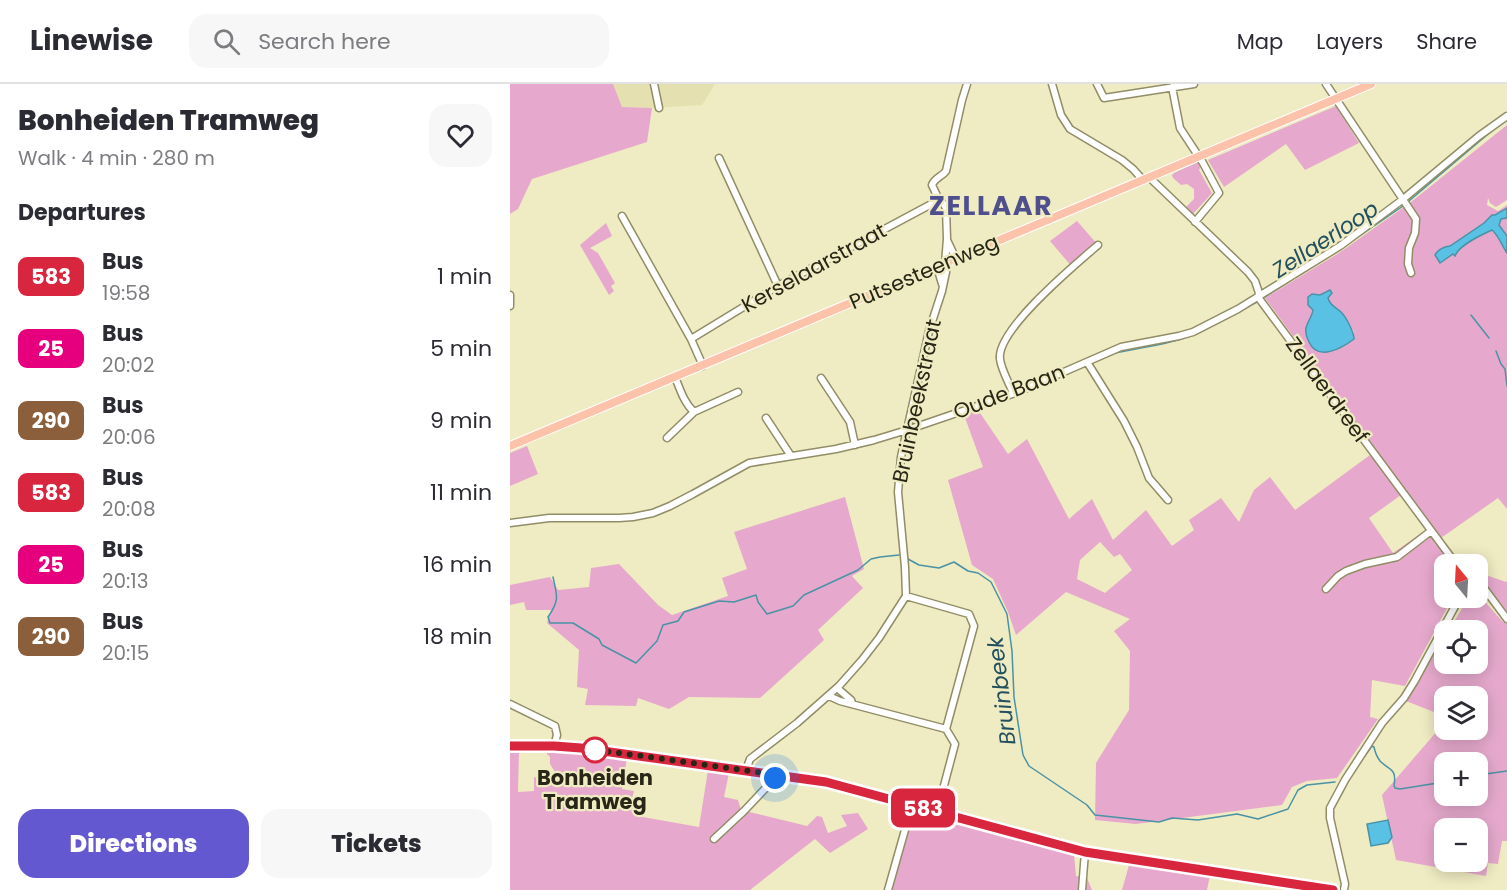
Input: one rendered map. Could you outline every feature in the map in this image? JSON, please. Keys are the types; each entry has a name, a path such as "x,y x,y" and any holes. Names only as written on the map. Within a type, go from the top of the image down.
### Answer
{"main road":[{"name":"Putsesteenweg","path":"510,446 1146,179 1201,160 1371,84"}],"street":[{"path":"654,84 659,108"},
{"path":"943,264 947,238 946,208 939,200 932,185 934,180 946,171 967,84"},
{"name":"Zellaerdreef","path":"1052,84 1061,115 1070,129 1122,160 1146,179 1239,263 1255,281 1258,297 1448,554"},
{"path":"1097,84 1104,98 1194,84"},
{"path":"1326,84 1416,219 1415,233 1408,248 1408,264 1411,273"},
{"path":"1172,87 1180,128 1219,193 1195,222"},
{"name":"Oude Baan","path":"510,523 549,518 619,518 646,515 670,506 748,463 855,445 908,430 1013,393 1121,347 1193,332 1238,309 1340,246 1507,116"},
{"path":"719,158 778,286"},
{"name":"Kerselaarstraat","path":"691,339 778,286 939,200"},
{"path":"622,216 691,339 703,366"},
{"path":"947,238 956,259"},
{"path":"1013,393 999,358 1011,329 1048,290 1098,245"},
{"name":"Bruinbeekstraat","path":"942,291 943,264"},
{"name":"Bruinbeekstraat","path":"906,596 898,492 901,457 929,331 942,291 946,272 943,264"},
{"path":"510,295 510,306"},
{"name":"Oude Baan","path":"1087,362 1124,421 1149,478 1168,500"},
{"path":"675,377 693,412"},
{"path":"821,378 850,422 855,445"},
{"path":"666,438 693,412 738,392"},
{"path":"766,418 791,456"},
{"path":"1326,589 1332,581 1346,571 1397,557 1431,531"},
{"path":"1488,593 1507,619"},
{"path":"746,770 750,759 789,730 837,688 879,638 906,596 969,614 974,626 946,729"},
{"path":"1344,890 1345,884 1330,818 1330,808 1345,780 1382,723 1404,698 1414,682 1454,608"},
{"path":"837,688 851,700 852,704"},
{"path":"829,696 840,701 946,729 955,744 937,812"},
{"path":"510,704 555,726 557,735 554,746"},
{"path":"510,746 581,748 836,784 1085,852 1334,890"},
{"path":"714,839 778,775"},
{"path":"888,890 912,805"},
{"path":"1082,890 1085,852"}],"shaded area":[{"path":"510,84 613,84 622,107 652,108 647,142 532,179 518,209 510,214"},
{"path":"613,84 715,84 702,105 652,108 622,107"},
{"path":"1336,106 1359,143 1305,170 1286,144 1224,187 1208,160"},
{"path":"1507,125 1507,200 1496,207 1490,203 1488,198 1487,205 1498,211 1507,205 1507,509 1498,498 1441,538 1265,298 1339,253 1411,202","holes":["1326,291 1329,303 1342,313 1354,332 1347,344 1334,350 1309,341 1306,332 1312,308 1320,295"]},
{"path":"1200,161 1202,165 1199,170 1212,193 1193,214 1186,207 1194,199 1194,189 1187,184 1181,185 1172,175"},
{"path":"1077,221 1098,245 1073,268 1050,241"},
{"path":"606,223 612,236 590,248 598,253 615,283 611,286 614,291 609,295 580,245"},
{"path":"978,410 1008,454 1027,439 1069,519 1092,499 1113,540 1146,510 1172,546 1194,530 1189,520 1221,498 1239,522 1254,490 1270,477 1295,510 1370,455 1401,495 1369,518 1393,553 1427,529 1447,554 1434,554 1434,608 1447,608 1441,620 1434,620 1434,632 1405,686 1372,680 1370,717 1378,719 1337,778 1307,781 1292,787 1282,805 1136,824 1095,820 1096,763 1129,710 1130,651 1114,631 1130,619 1066,592 1016,635 993,579 972,565 948,480 983,467 964,415","holes":["1100,542 1114,557 1120,554 1132,570 1105,593 1077,579 1080,560"]},
{"path":"527,446 538,474 510,486 510,453"},
{"path":"845,497 864,569 852,576 863,588 818,630 824,640 760,698 689,697 669,709 638,698 636,706 585,705 588,689 577,687 579,650 547,623 551,610 526,610 524,602 510,605 510,585 550,577 558,590 589,587 591,568 619,564 658,605 672,615 728,596 722,578 747,569 734,532"},
{"path":"1488,576 1507,581 1507,615 1488,594"},
{"path":"1488,605 1507,624 1507,841 1502,841 1498,864 1488,863 1488,818 1434,818 1434,867 1396,860 1382,795 1434,735 1434,740 1488,740 1488,686 1434,686 1434,712 1406,701 1434,655 1434,674 1488,674 1488,620 1455,620 1462,608 1488,608"},
{"path":"547,750 627,758 622,789 634,791 632,798 638,799 637,816 699,827 708,770 729,773 724,797 738,800 741,810 807,826 817,816 822,817 828,833 847,826 841,815 858,813 868,829 830,853 815,839 750,890 510,890 510,751 519,751 518,792 534,791 534,777 552,781 557,775 550,764"},
{"path":"912,811 1074,854 1076,876 1087,878 1092,890 891,890"},
{"path":"1129,865 1210,875 1207,890 1122,890"},
{"path":"1464,872 1487,872 1486,876"}],"water":[{"path":"1507,208 1507,218 1501,219 1499,225 1507,236 1507,253 1492,230 1461,248 1455,256 1453,254 1440,263 1435,255 1439,250 1450,246 1492,215"},
{"path":"1330,290 1332,293 1328,298 1329,301 1345,317 1354,339 1337,349 1324,352 1313,348 1306,335 1313,310 1308,305 1308,297"},
{"path":"1388,820 1392,837 1388,843 1371,846 1367,824"}],"waterway":[{"name":"Zellaerloop","path":"1409,201 1494,129"},
{"name":"Zellaerloop","path":"1342,248 1403,206"},
{"name":"Zellaerloop","path":"1263,298 1310,268"},
{"name":"Zellaerloop","path":"1197,333 1257,302"},
{"path":"1471,315 1489,338"},
{"name":"Zellaerloop","path":"1112,354 1184,338"},
{"path":"1496,351 1505,369 1507,386"},
{"name":"Bruinbeek","path":"553,577 557,598 548,617 550,623 573,623 599,639 602,645 636,663 657,641 663,625 678,621 684,612 719,601 734,602 756,595 767,614 793,606 804,595 858,570 871,559 899,555"},
{"name":"Bruinbeek","path":"908,559 919,565 939,568 954,562 991,582 1007,614 1012,651 1014,697 1023,755 1029,766 1087,805 1095,815 1159,822 1172,818 1198,820 1237,814 1258,819 1288,809 1298,790 1307,785 1335,782"},
{"name":"Bruinbeek","path":"1356,768 1372,746 1380,761 1394,773 1395,788 1434,784"},
{"name":"Bruinbeek","path":"1488,774 1507,771"}],"bus line":[{"name":"583","path":"510,746 581,748 826,782 1085,852 1333,890"}],"place":[{"name":"Bonheiden Tramweg","path":"595,750"}],"district":[{"name":"ZELLAAR","path":"991,206"}],"route":[{"path":"595,750 591,749 778,775 775,778"}]}
